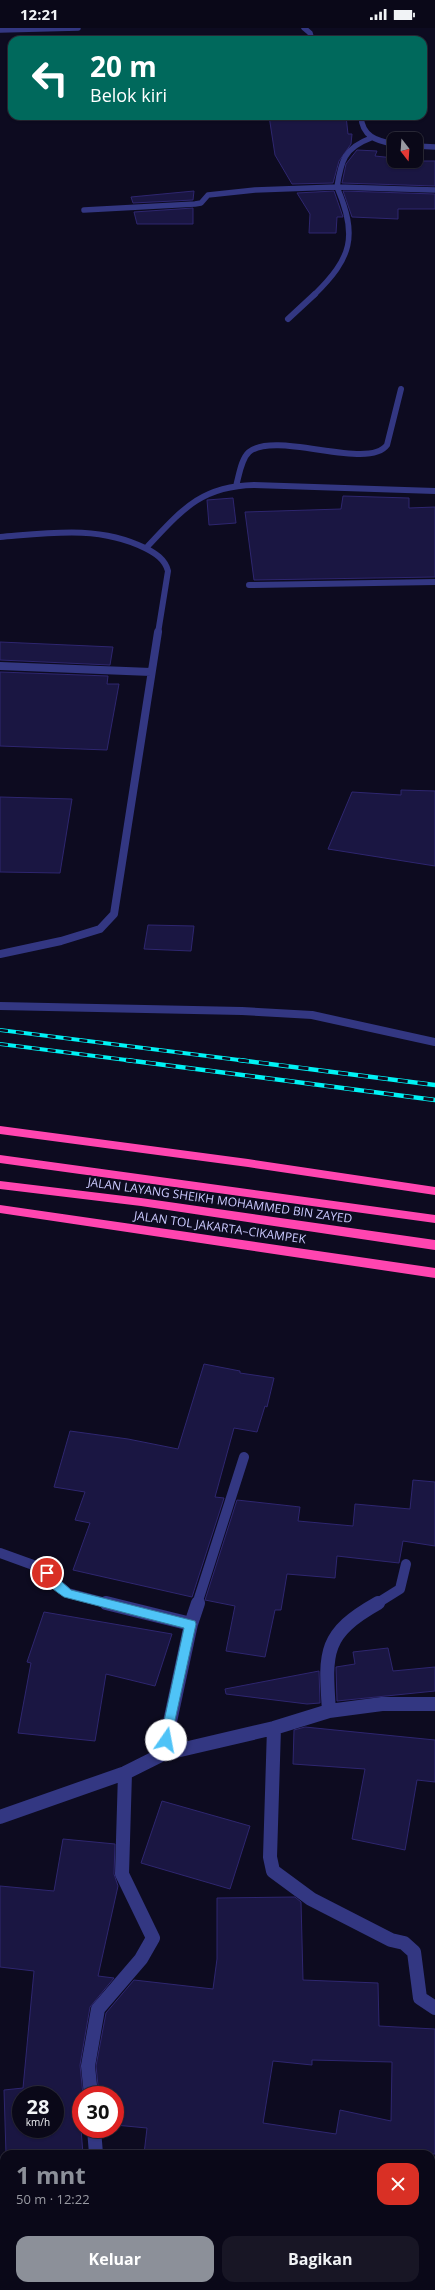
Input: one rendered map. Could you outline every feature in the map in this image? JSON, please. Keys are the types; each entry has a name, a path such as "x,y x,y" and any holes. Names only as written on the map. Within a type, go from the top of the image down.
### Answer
{"highway":[{"path":"0,1130 248,1163 435,1191"},
{"name":"JALAN LAYANG SHEIKH MOHAMMED BIN ZAYED","path":"0,1159 435,1219"},
{"name":"JALAN LAYANG SHEIKH MOHAMMED BIN ZAYED","path":"0,1185 141,1202 435,1246"},
{"name":"JALAN TOL JAKARTA–CIKAMPEK","path":"0,1208 435,1273"}],"street":[{"path":"0,30 78,28"},
{"path":"304,28 310,33 311,36"},
{"path":"362,120 363,128 371,138"},
{"path":"288,319 316,293 338,270 345,260 349,223 337,187 342,160 347,152 358,142 371,138 387,142"},
{"path":"423,146 435,147"},
{"path":"84,210 196,204 201,203 208,194 232,192 337,187 435,190"},
{"path":"236,486 245,457 256,448 283,447 368,453 384,450 388,444 401,389"},
{"path":"146,548 177,517 202,496 211,491 236,486 435,491"},
{"path":"0,536 87,532 120,538 146,548 163,560 168,571 114,914 100,929 61,941 0,954"},
{"path":"249,585 435,582"},
{"path":"0,666 151,672"},
{"path":"0,1006 242,1011 312,1015 435,1042"},
{"path":"162,1754 191,1624 244,1457"},
{"path":"0,1553 36,1566 68,1594 191,1624"},
{"path":"329,1711 329,1654 334,1636 347,1623 400,1589 406,1564"},
{"path":"0,1817 125,1773 162,1754 274,1728 329,1711 382,1704 435,1704"},
{"path":"274,1728 270,1857 273,1871 311,1899 391,1940 404,1943 414,1952 417,1987 420,1998 435,2008"},
{"path":"90,2086 88,2066 98,2009 141,1959 154,1938 122,1874 125,1773"},
{"path":"95,2138 96,2150"}],"building":[{"path":"270,120 346,120 348,134 352,134 351,144 339,161 333,183 292,184 275,155"},
{"path":"357,150 377,151 375,156 387,157 387,168 423,168 423,161 435,161 435,186 342,183 346,164"},
{"path":"194,191 193,200 133,203 131,197"},
{"path":"334,191 343,217 337,217 336,233 309,233 310,214 297,193"},
{"path":"343,191 435,194 435,209 398,209 398,219 352,217"},
{"path":"193,208 193,224 137,224 134,212"},
{"path":"343,496 409,498 409,508 435,507 435,577 254,580 245,512 341,509"},
{"path":"233,498 236,523 209,525 207,500"},
{"path":"0,642 113,647 110,665 0,660"},
{"path":"0,672 108,676 107,684 119,684 107,750 0,746"},
{"path":"401,790 435,791 435,866 328,849 352,792 401,795"},
{"path":"0,797 72,799 60,873 0,872"},
{"path":"148,925 194,926 191,951 144,949"},
{"path":"204,1364 240,1371 240,1373 274,1378 267,1407 265,1406 257,1432 234,1428 215,1497 224,1498 192,1597 73,1570 90,1523 75,1520 85,1492 54,1487 70,1431 128,1439 178,1449"},
{"path":"413,1480 435,1482 435,1546 403,1541 399,1563 337,1556 335,1578 287,1574 281,1610 275,1610 265,1657 226,1651 235,1606 205,1600 237,1500 300,1507 298,1521 353,1526 355,1504 410,1509"},
{"path":"44,1612 172,1634 155,1686 106,1674 95,1741 18,1733 31,1663 27,1662"},
{"path":"388,1648 393,1671 435,1667 435,1691 337,1701 336,1667 355,1664 353,1652"},
{"path":"319,1671 320,1703 307,1704 226,1694 225,1689"},
{"path":"305,1727 435,1740 435,1782 417,1780 405,1850 352,1839 365,1769 293,1764 294,1730"},
{"path":"162,1801 250,1826 230,1889 141,1863"},
{"path":"63,1839 115,1844 114,1874 118,1886 98,1976 114,1978 90,2007 80,2065 82,2086 72,2086 72,2138 82,2138 83,2150 6,2150 4,2090 12,2089 12,2138 64,2138 64,2086 23,2086 34,1971 0,1967 0,1886 54,1891"},
{"path":"295,1897 301,1902 303,1980 378,1983 379,2026 435,2029 435,2150 144,2150 147,2128 124,2126 124,2086 98,2086 96,2066 106,2013 134,1980 213,1989 217,1959 217,1898","holes":["312,2060 392,2062 391,2121 340,2110 336,2134 263,2123 273,2061 312,2065"]}],"railway":[{"path":"0,1030 247,1061"},
{"path":"0,1044 134,1061"},
{"path":"126,1060 435,1100"},
{"path":"239,1060 435,1085"}],"route":[{"path":"47,1573 54,1583 68,1594 191,1624 166,1740"}]}
